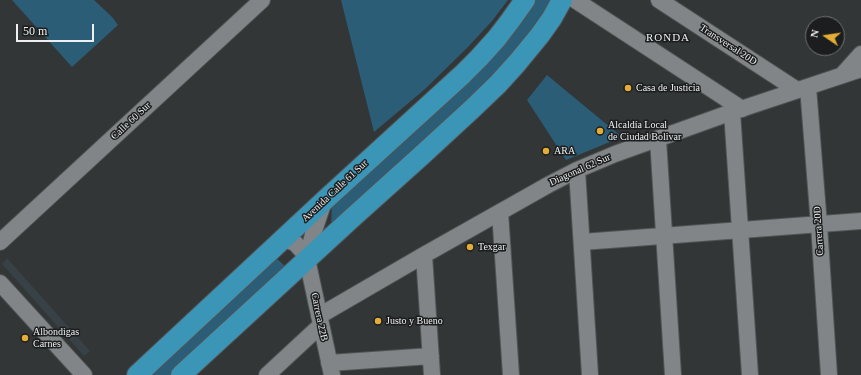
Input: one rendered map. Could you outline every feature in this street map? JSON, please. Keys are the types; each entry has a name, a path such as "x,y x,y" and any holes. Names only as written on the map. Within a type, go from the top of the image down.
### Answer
{"main road":[{"name":"Avenida Calle 61 Sur","path":"137,375 471,66 501,32 525,0"},
{"path":"181,375 498,84 540,35 562,0"}],"street":[{"name":"Calle 60 Sur","path":"0,242 262,0"},
{"path":"575,0 737,110 740,231 750,375"},
{"name":"Transversal 20D","path":"659,0 802,88"},
{"path":"841,75 861,54"},
{"name":"Diagonal 62 Sur","path":"267,375 320,320 424,255 577,170 615,154 737,110 861,68"},
{"name":"Carrera 20D","path":"802,88 819,225 829,375"},
{"path":"658,139 673,375"},
{"path":"577,170 590,375"},
{"name":"Carrera 22B","path":"307,259 313,234 324,201"},
{"path":"500,212 511,375"},
{"path":"582,242 861,222"},
{"name":"Carrera 22B","path":"283,239 295,243 305,254 307,259 330,369"},
{"path":"424,255 432,375"},
{"path":"0,282 84,375"},
{"path":"330,369 430,356"}],"shaded area":[{"path":"12,0 94,0 112,17 118,25 72,67"},
{"path":"341,0 508,0 492,21 467,48 424,90 374,132"},
{"path":"533,0 551,0 533,28 508,60 473,96 331,228 332,203"},
{"path":"547,75 622,137 566,160 527,100"},
{"path":"275,257 286,267 170,375 148,375"},
{"path":"7,258 90,351 84,356 2,264"}],"place":[{"name":"Casa de Justicia","path":"628,88"},
{"name":"Alcaldía Local de Ciudad Bolivar","path":"600,131"},
{"name":"ARA","path":"546,151"},
{"name":"Texgar","path":"470,247"},
{"name":"Justo y Bueno","path":"378,321"},
{"name":"Albondigas Carnes","path":"25,338"}],"district":[{"name":"RONDA","path":"668,38"}]}
